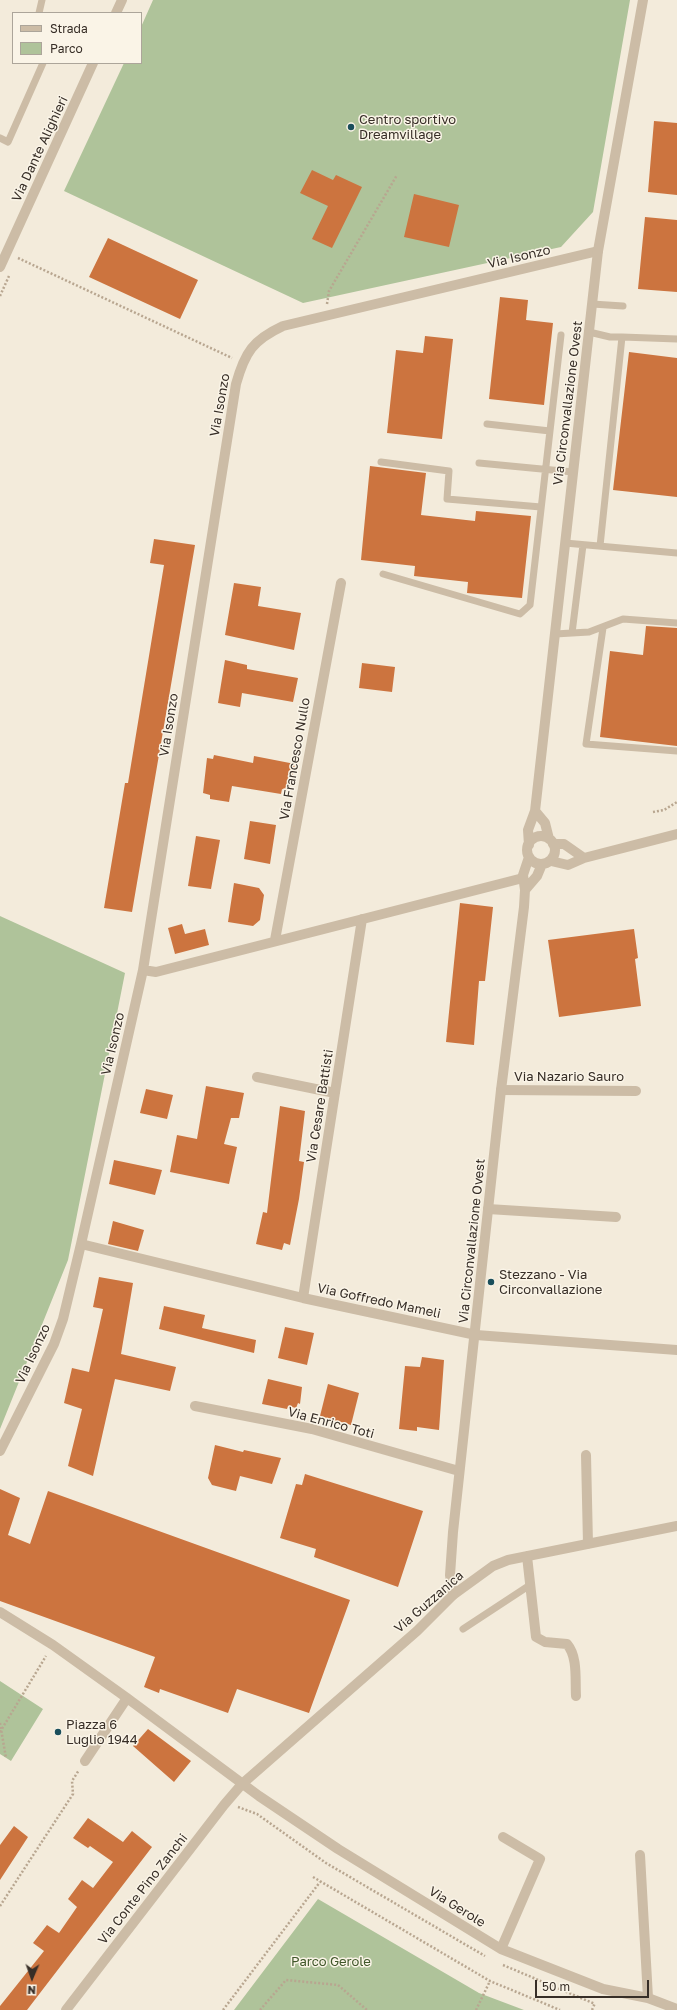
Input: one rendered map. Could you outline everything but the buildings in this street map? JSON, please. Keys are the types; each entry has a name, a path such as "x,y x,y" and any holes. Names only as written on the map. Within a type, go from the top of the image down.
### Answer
{"street":[{"path":"116,12 122,0"},
{"name":"Via Circonvallazione Ovest","path":"529,845 528,830 535,811 598,251 643,0"},
{"name":"Via Dante Alighieri","path":"0,267 93,64"},
{"name":"Via Isonzo","path":"0,1451 54,1344 62,1319 81,1244 143,970 236,384 242,363 253,346 265,334 283,326 598,251"},
{"name":"Via Francesco Nullo","path":"275,940 341,583"},
{"path":"525,890 546,862 555,853 545,823 535,811"},
{"path":"584,858 564,844 538,837 529,845 529,857 535,862 568,865 584,858 677,834"},
{"name":"Via Circonvallazione Ovest","path":"453,1595 450,1575 459,1471 476,1335 501,1090 525,890 523,878 529,857"},
{"path":"143,970 156,972 275,940 523,878"},
{"name":"Via Cesare Battisti","path":"303,1298 362,919"},
{"path":"257,1077 335,1093"},
{"name":"Via Nazario Sauro","path":"501,1090 636,1091"},
{"path":"488,1209 616,1217"},
{"name":"Via Goffredo Mameli","path":"81,1244 303,1298 476,1335 677,1350"},
{"name":"Via Enrico Toti","path":"195,1406 312,1429 459,1471"},
{"path":"586,1455 588,1544"},
{"name":"Via Guzzanica","path":"242,1784 417,1631 453,1595 493,1566 508,1560 677,1526"},
{"path":"528,1556 536,1637 545,1642 566,1644 570,1648 574,1655 576,1696"},
{"name":"Via Gerole","path":"0,1612 53,1645 242,1784 338,1848 501,1949 603,1989 648,1998 677,2010"},
{"path":"85,1761 127,1698"},
{"name":"Via Conte Pino Zanchi","path":"66,2010 224,1805 242,1784"},
{"path":"501,1949 540,1859 503,1837"},
{"path":"640,1855 648,1998"}],"lane":[{"path":"39,12 42,0"},
{"path":"0,138 8,142 43,64"},
{"path":"592,304 623,306"},
{"path":"589,332 610,337 677,340"},
{"path":"383,574 520,614 530,605 541,507 547,470 561,335"},
{"path":"600,546 622,337"},
{"path":"486,424 550,431"},
{"path":"381,462 449,472 447,498 541,507"},
{"path":"479,463 573,472"},
{"path":"565,543 677,553"},
{"path":"572,633 583,545"},
{"path":"555,634 589,632 603,628 623,619 677,623"},
{"path":"603,628 586,744 677,751"},
{"path":"463,1629 530,1585"}],"path":[{"path":"325,316 329,292 397,175"},
{"path":"6,255 11,255 242,363"},
{"path":"653,812 664,810 677,802"},
{"path":"1,1731 21,1695 53,1645"},
{"path":"0,1723 6,1758"},
{"path":"0,1906 73,1794 72,1781 85,1761"},
{"path":"313,1877 490,1981 560,2010"},
{"path":"223,2010 320,1882"},
{"path":"260,2010 286,1980 338,1985 367,2010"},
{"path":"476,2010 490,1981"}],"green space":[{"name":"Centro sportivo Dreamvillage","path":"153,0 630,0 593,212 561,247 303,303 64,191 124,64 142,64 142,25"},
{"path":"0,916 125,973 68,1260 0,1429"},
{"path":"0,1681 43,1709 11,1761 0,1754"},
{"name":"Parco Gerole","path":"318,1899 479,1993 524,2010 234,2010"}],"place":[{"name":"Centro sportivo Dreamvillage","path":"351,127"},
{"name":"Stezzano - Via Circonvallazione","path":"491,1282"},
{"name":"Piazza 6 Luglio 1944","path":"58,1732"}]}
